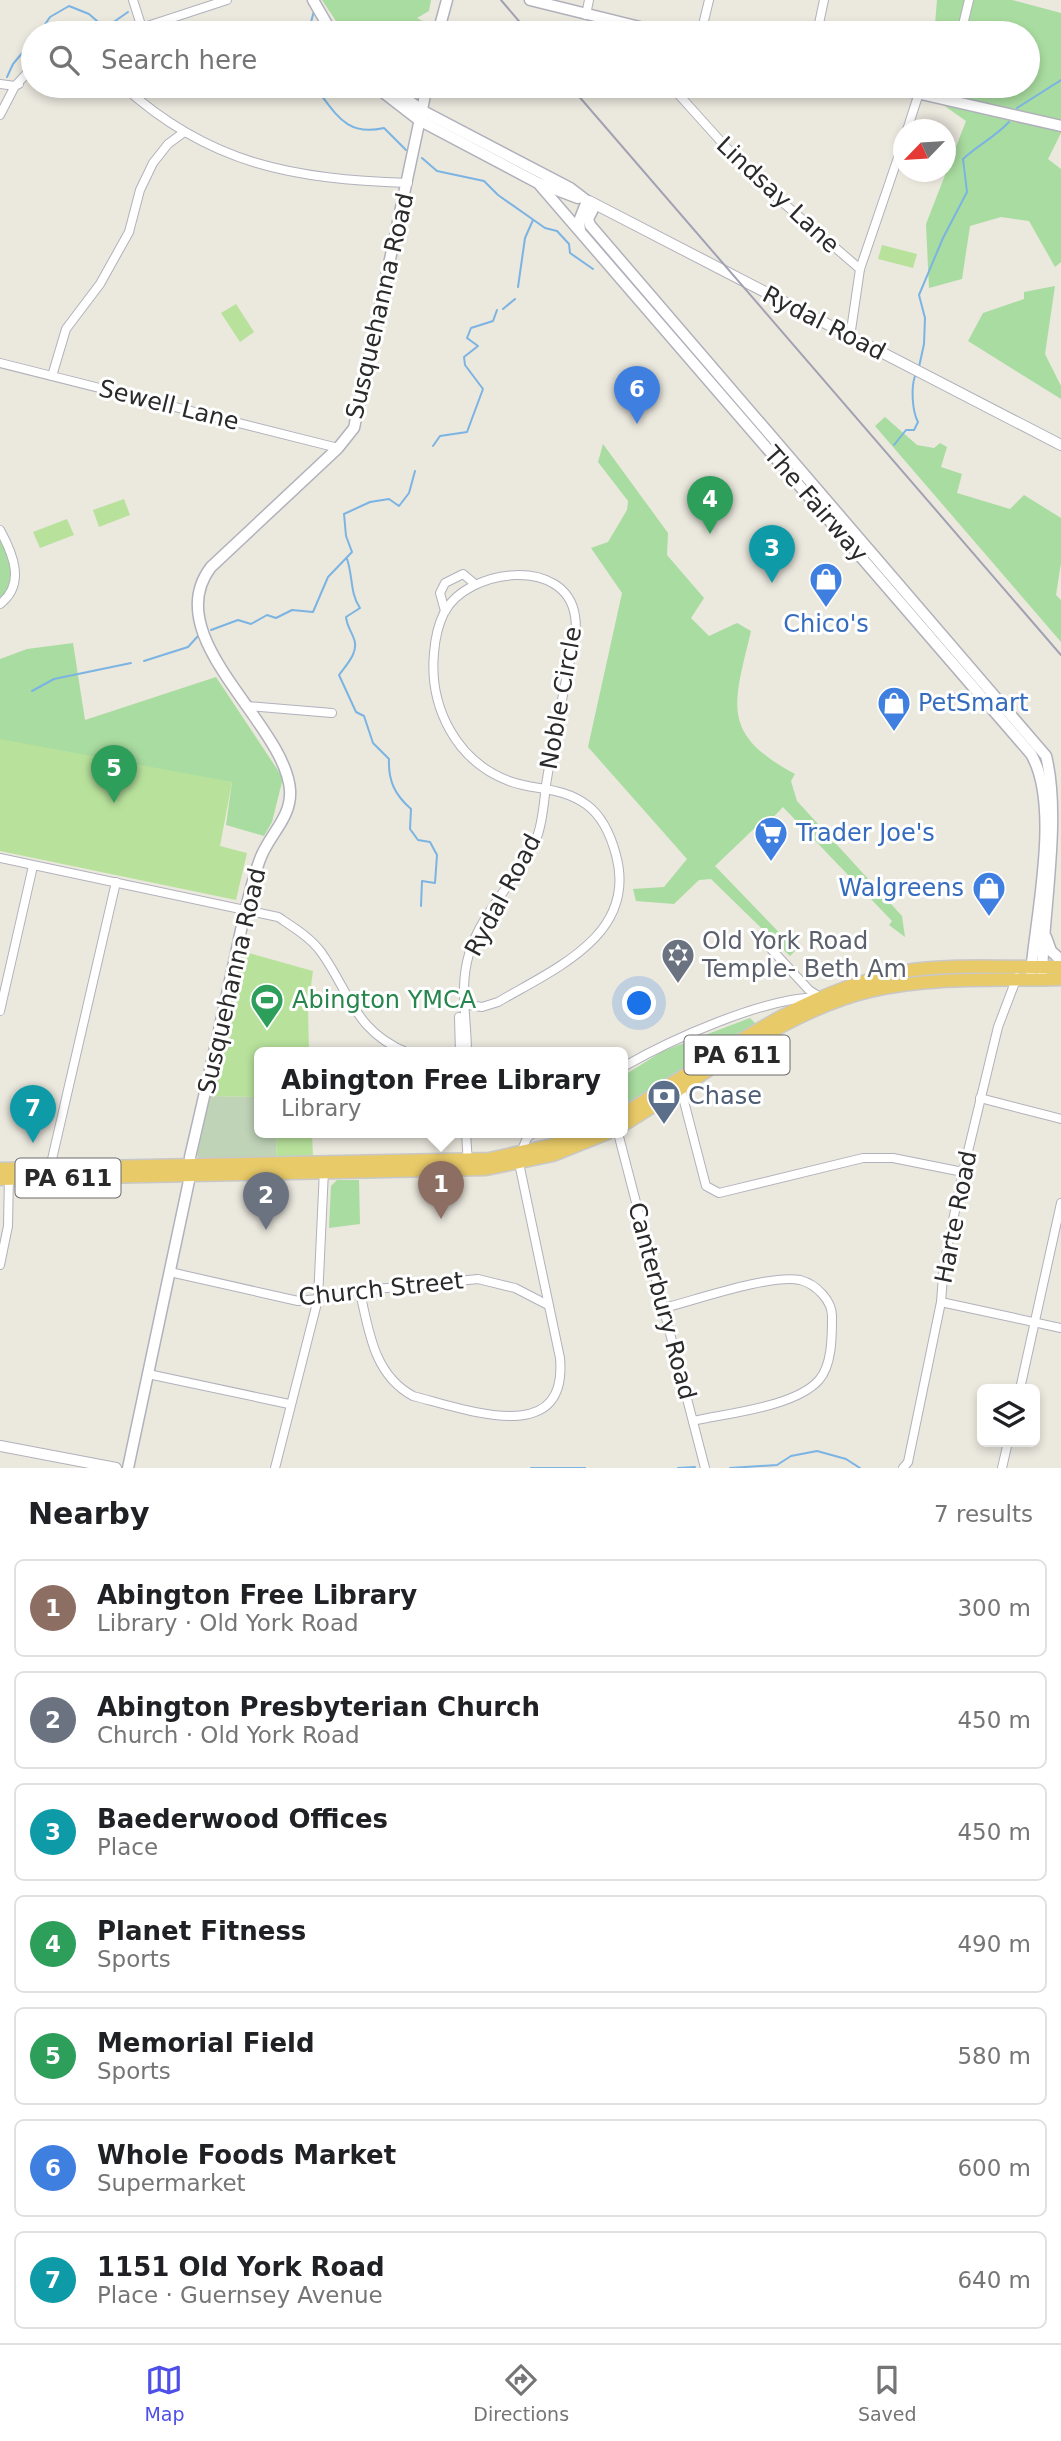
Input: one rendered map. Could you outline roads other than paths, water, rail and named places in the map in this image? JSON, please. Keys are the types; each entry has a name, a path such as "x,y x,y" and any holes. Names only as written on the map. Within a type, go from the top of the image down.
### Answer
{"highway":[{"name":"PA 611","path":"628,1111 789,1023 844,998 894,986 1030,974 1061,967"},
{"name":"PA 611","path":"628,1121 788,1010 872,979 905,971 1030,974 1061,979"},
{"name":"PA 611","path":"520,1158 570,1138"},
{"name":"PA 611","path":"5,1174 468,1165 564,1151 596,1138"},
{"name":"PA 611","path":"5,1174 50,1168 190,1171"}],"main road":[{"path":"313,0 325,21"},
{"path":"442,21 447,0"},
{"path":"530,0 607,21"},
{"path":"320,11 329,21"},
{"path":"394,98 420,115"},
{"path":"402,98 420,115"},
{"name":"Susquehanna Road","path":"128,1468 246,908 264,849 288,811 290,791 284,768 210,648 201,621 198,600 201,583 218,559 338,448 357,420 424,98"},
{"path":"953,98 1061,126"},
{"name":"The Fairway","path":"420,115 538,183 580,231 633,283 1017,719 1046,756 1057,794 1056,833 1046,929 1030,974"},
{"name":"Rydal Road","path":"420,115 563,184 591,203"},
{"name":"Rydal Road","path":"538,183 591,203"},
{"path":"580,231 579,221 591,203"},
{"name":"The Fairway","path":"591,203 588,219 590,225 633,283 1037,764 1045,792 1045,843 1030,974"},
{"path":"1008,727 1017,719"},
{"path":"1046,929 1049,947 1061,960"}],"street":[{"path":"133,0 140,21"},
{"path":"163,21 227,0"},
{"path":"586,15 589,0"},
{"path":"704,21 709,0"},
{"path":"820,21 824,0"},
{"path":"964,21 969,0"},
{"path":"0,115 21,80"},
{"path":"0,84 15,86 21,82"},
{"path":"136,98 183,133 239,157 325,180 408,183"},
{"name":"Lindsay Lane","path":"681,98 723,148 752,176 859,269"},
{"path":"911,119 919,98"},
{"path":"52,376 66,329 100,284 129,232 140,190 153,163 168,144 183,133"},
{"path":"850,337 859,269 893,172"},
{"name":"Rydal Road","path":"591,203 1061,445"},
{"name":"Sewell Lane","path":"0,363 338,448"},
{"path":"0,530 12,555 16,575 10,593 0,604"},
{"name":"Noble Circle","path":"445,611 440,593 445,583 463,575 475,584"},
{"name":"Noble Circle","path":"524,576 551,583 572,604 575,634 546,786 509,781 477,763 463,749 444,721 438,707 433,665 435,643 445,611 475,584 492,577 524,576"},
{"path":"247,706 332,713"},
{"path":"463,1004 482,1007 498,1002 591,944 607,923 617,896 618,861 611,837 597,813 584,803 546,786"},
{"name":"Rydal Road","path":"462,1047 459,1017 463,1004 463,979 470,949 496,904 518,874 538,835 546,786"},
{"path":"0,858 246,908 278,917 299,930 320,950 356,1013 371,1031 394,1047"},
{"path":"0,1011 33,866"},
{"path":"50,1168 116,882"},
{"path":"760,937 809,990 820,997"},
{"name":"Harte Road","path":"903,1468 908,1462 941,1302 944,1264 963,1172 998,1027 1030,974"},
{"path":"628,1064 680,1038 761,1009 802,997 820,997"},
{"path":"680,1085 706,1186 719,1193 863,1158 893,1158 963,1172"},
{"path":"981,1098 1061,1119"},
{"path":"466,1138 468,1165"},
{"path":"360,1292 382,1367 393,1382 413,1396 500,1415 533,1415 554,1400 562,1382 560,1358 520,1158 527,1138"},
{"name":"Canterbury Road","path":"619,1138 705,1468"},
{"path":"275,1468 289,1404 318,1299 324,1168"},
{"path":"0,1265 8,1226 5,1174"},
{"path":"1021,1384 1061,1203"},
{"name":"Church Street","path":"170,1272 298,1301 318,1299 326,1294 478,1279 515,1288 548,1306"},
{"path":"664,1308 781,1278 801,1280 814,1287 824,1295 833,1311 827,1363 820,1379 803,1393 765,1405 693,1421"},
{"path":"941,1302 1061,1328"},
{"path":"148,1374 289,1404"},
{"path":"0,1446 116,1468"},
{"path":"1002,1468 1007,1447"}],"waterway":[{"path":"47,21 69,6 89,14 97,21"},
{"path":"311,21 314,11"},
{"path":"115,21 128,12"},
{"path":"7,77 21,54"},
{"path":"1040,93 1061,80"},
{"path":"323,98 336,114 351,126 371,130 384,128 406,150"},
{"path":"1017,108 1033,98"},
{"path":"919,367 924,344 925,318 919,295 943,238 967,192 963,159 1009,122"},
{"path":"422,158 437,171 484,181 498,195 545,228 557,231 569,244 570,253 593,269"},
{"path":"518,287 525,238 533,220"},
{"path":"503,309 515,299"},
{"path":"433,446 440,436 467,432 483,389 465,365 464,357 478,346 467,338 471,328 493,321 497,310"},
{"path":"894,445 906,430 914,430 918,422 913,399 915,376"},
{"path":"211,630 238,620 251,624 267,615 276,618 292,610 313,612 328,577 352,552 346,536 344,514 370,502 389,499 399,506 409,493 415,471"},
{"path":"347,559 360,608 346,617 355,649 339,675 356,712 364,716 373,743 389,759 394,787 411,809 410,829 418,840 430,842 437,855 435,883 422,881 421,906"},
{"path":"144,661 188,647 198,636"},
{"path":"32,691 54,679 131,663"},
{"path":"730,1468 777,1465 791,1456 817,1451 846,1459 860,1468"},
{"path":"678,1468 695,1467"},
{"path":"531,1468 585,1468"}],"railway":[{"path":"501,0 519,21"},
{"path":"580,98 1061,655"}],"place":[{"name":"Whole Foods Market","path":"637,424"},
{"name":"Planet Fitness","path":"710,534"},
{"name":"Baederwood Offices","path":"772,583"},
{"name":"Chico's","path":"826,609"},
{"name":"PetSmart","path":"894,733"},
{"name":"Memorial Field","path":"114,803"},
{"name":"Trader Joe's","path":"771,863"},
{"name":"Walgreens","path":"989,918"},
{"name":"Old York Road Temple- Beth Am","path":"678,985"},
{"name":"Abington YMCA","path":"267,1030"},
{"name":"Chase","path":"664,1126"},
{"name":"1151 Old York Road","path":"33,1143"},
{"name":"Abington Free Library","path":"441,1219"},
{"name":"Abington Presbyterian Church","path":"266,1230"}]}
